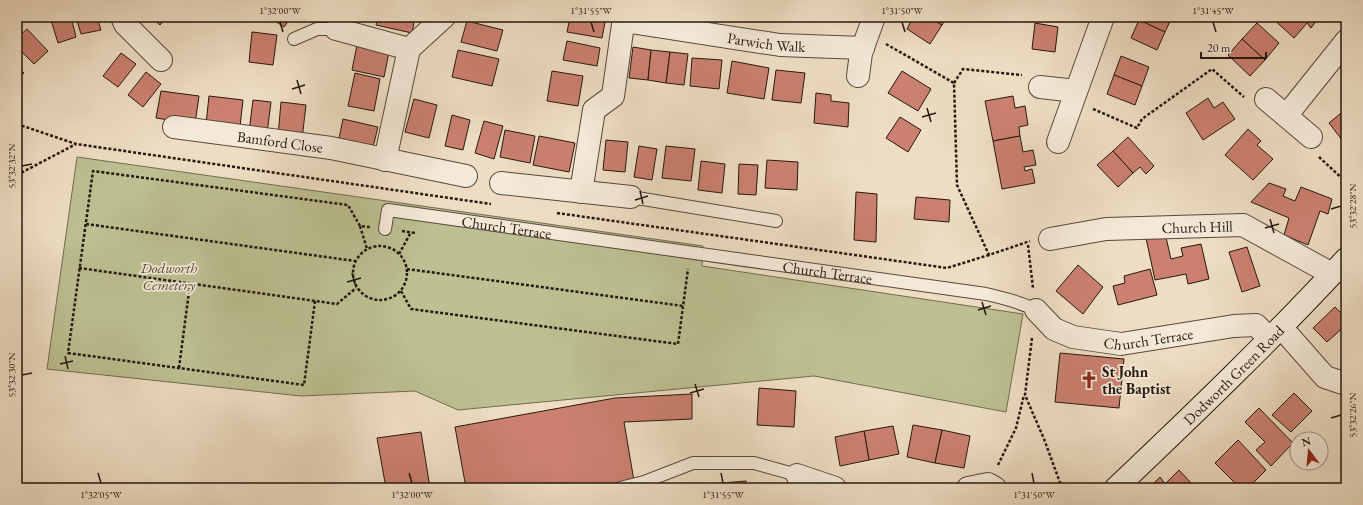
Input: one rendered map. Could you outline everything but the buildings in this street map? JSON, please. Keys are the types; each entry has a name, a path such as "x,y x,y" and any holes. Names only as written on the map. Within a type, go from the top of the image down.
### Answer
{"street":[{"path":"122,17 125,24 161,60"},
{"path":"385,160 409,49 444,17"},
{"path":"1058,142 1103,17"},
{"name":"Parwich Walk","path":"581,192 594,110 613,96 624,19 780,46 868,32"},
{"path":"338,23 409,49"},
{"path":"858,76 868,32"},
{"path":"1286,116 1346,41"},
{"path":"1040,87 1074,95"},
{"path":"1266,99 1311,138"},
{"name":"Bamford Close","path":"174,127 331,148 466,176"},
{"path":"501,183 631,197"},
{"name":"Church Hill","path":"1050,239 1106,229 1243,225 1339,266"},
{"name":"Dodworth Green Road","path":"1116,488 1173,435 1339,266"},
{"name":"Church Terrace","path":"1036,310 1054,329 1073,337 1121,344 1234,326 1256,325 1275,332"},
{"path":"1275,332 1325,377 1346,384"},
{"path":"797,475 835,488"},
{"path":"968,488 988,484 995,488"}],"lane":[{"path":"294,39 317,29 338,23"},
{"path":"631,197 776,221"},
{"name":"Church Terrace","path":"385,229 388,210 986,294 1026,304 1036,310"},
{"path":"620,488 644,482 694,463 754,463 797,475"}],"path":[{"path":"868,32 954,83"},
{"path":"990,255 957,185 954,83 963,69 1030,75 1040,87"},
{"path":"1074,95 1137,128 1142,119 1212,69 1251,103 1266,99"},
{"path":"17,124 76,144 495,204"},
{"path":"1311,138 1305,145 1346,182"},
{"path":"17,175 76,144"},
{"path":"315,301 304,385 68,353 93,170 348,205 360,226 367,249"},
{"path":"550,212 947,268 990,255 1027,241 1050,239"},
{"path":"86,224 355,261"},
{"path":"360,226 419,234"},
{"path":"399,254 411,232"},
{"path":"998,466 1016,428 1025,395 1036,310 1027,241"},
{"path":"384,246 399,254 407,269 405,284 401,291 386,300 378,301 369,299 356,288 352,270 355,261 360,254 367,249 384,246"},
{"path":"79,268 337,304 356,288"},
{"path":"401,291 411,309 678,344 688,269 680,268"},
{"path":"407,269 683,306"},
{"path":"179,368 190,284"},
{"path":"1025,395 1044,438 1062,488"}],"green space":[{"name":"Dodworth Cemetery","path":"77,157 703,246 702,266 1023,314 1006,412 814,376 458,410 415,391 301,396 47,369"}],"place":[{"name":"St John the Baptist","path":"1089,380"}]}
